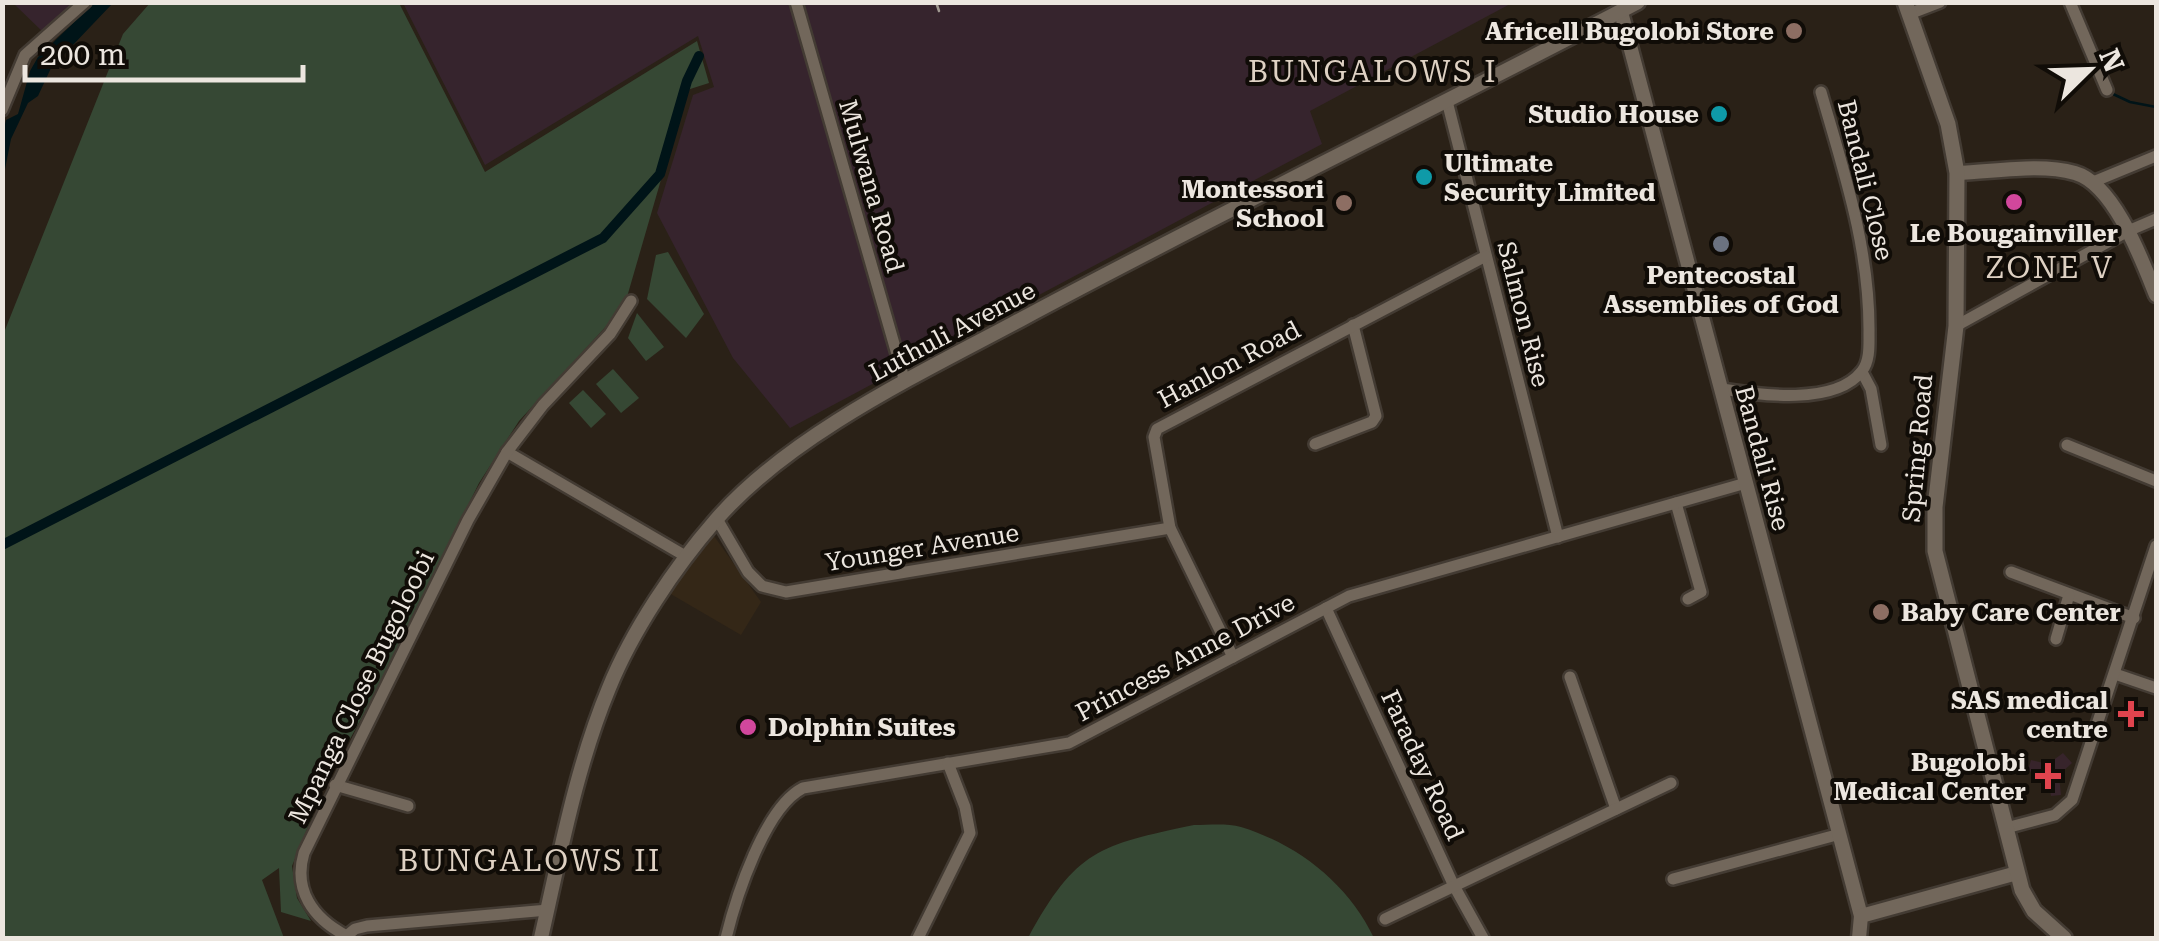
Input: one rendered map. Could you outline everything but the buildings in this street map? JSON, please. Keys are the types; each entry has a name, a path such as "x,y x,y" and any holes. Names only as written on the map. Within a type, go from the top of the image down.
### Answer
{"main road":[{"name":"Spring Road","path":"1907,8 1948,124 1957,173 1956,326 1934,507 1935,551 2022,890 2034,910 2064,938"}],"street":[{"path":"2,110 26,56 85,2"},
{"name":"Mulwana Road","path":"796,2 904,382"},
{"name":"Luthuli Avenue","path":"541,938 575,796 608,690 629,645 717,519 780,463 852,412 904,382 1638,2"},
{"path":"1907,8 1940,2"},
{"path":"2070,2 2106,90"},
{"name":"Bandali Rise","path":"1621,12 1862,916"},
{"name":"Bandali Close","path":"1821,92 1854,210 1867,274 1869,348 1862,372"},
{"name":"Salmon Rise","path":"1447,102 1558,537"},
{"path":"2093,182 2156,156"},
{"path":"1957,173 2048,170 2071,172 2093,182 2128,231 2156,292"},
{"path":"1956,326 2156,219"},
{"name":"Hanlon Road","path":"1232,657 1170,528 1154,437 1157,429 1486,256"},
{"name":"Mpanga Close Bugoloobi","path":"344,937 318,917 306,895 300,874 304,853 468,520 506,452 543,404 610,334 631,301"},
{"path":"1315,444 1372,422 1376,416 1352,325"},
{"path":"1722,389 1795,396 1837,386 1862,372 1871,389 1881,445"},
{"path":"2067,445 2156,481"},
{"path":"506,452 687,557"},
{"name":"Princess Anne Drive","path":"726,938 743,882 777,810 790,796 812,785 1055,746 1082,738 1366,590 1746,483"},
{"path":"1676,503 1702,592 1688,599"},
{"name":"Younger Avenue","path":"717,519 748,572 762,586 786,592 1170,528"},
{"path":"2006,828 2055,814 2068,806 2083,776 2153,568 2156,546"},
{"path":"2010,572 2134,618"},
{"path":"2056,639 2069,595"},
{"name":"Faraday Road","path":"1326,608 1483,938"},
{"path":"2115,674 2156,688"},
{"path":"1570,678 1616,808"},
{"path":"918,938 970,833 948,763"},
{"path":"1385,919 1670,783"},
{"path":"335,785 408,806"},
{"path":"1673,879 1840,834"},
{"path":"1859,938 1862,916 2017,874"},
{"path":"344,937 367,926 548,910"}],"shaded area":[{"path":"13,3 72,3 43,32"},
{"path":"94,3 113,3 51,68 38,96 28,103 11,139 3,179 6,120 18,114 30,71 38,57"},
{"path":"403,3 1512,3 1310,111 1322,144 790,428 733,358 657,213 693,95 714,87 698,36 485,165"},
{"path":"714,536 761,602 741,635 669,593"},
{"name":"Bugolobi Medical Center","path":"2063,753 2072,763 2059,775 2061,795 2051,796 2049,785 2037,778 2038,773 2028,771 2031,760 2048,764"}],"green space":[{"path":"150,3 399,3 485,172 697,41 709,83 687,90 627,297 612,320 519,421 479,483 379,687 326,782 292,866 297,898 311,921 281,912 279,868 262,880 284,938 3,938 3,335 123,34"},
{"path":"668,252 704,314 686,338 647,299 656,255"},
{"path":"637,313 664,347 646,361 628,338"},
{"path":"613,369 639,398 621,413 596,384"},
{"path":"583,390 606,414 591,428 569,403"},
{"path":"1194,825 1241,827 1283,844 1336,884 1374,938 1028,938 1061,886 1093,856 1112,846"}],"waterway":[{"path":"2,545 603,238 660,174 687,81 699,56"},
{"path":"2113,94 2156,107"}],"railway":[{"path":"936,2 939,11"}],"place":[{"name":"Africell Bugolobi Store","path":"1794,31"},
{"name":"Studio House","path":"1719,114"},
{"name":"Ultimate Security Limited","path":"1424,177"},
{"name":"Le Bougainviller","path":"2014,202"},
{"name":"Montessori School","path":"1344,203"},
{"name":"Pentecostal Assemblies of God","path":"1721,244"},
{"name":"Baby Care Center","path":"1881,612"},
{"name":"SAS medical centre","path":"2131,714"},
{"name":"Dolphin Suites","path":"748,727"},
{"name":"Bugolobi Medical Center","path":"2048,776"}],"district":[{"name":"BUNGALOWS I","path":"1373,72"},
{"name":"ZONE V","path":"2050,268"},
{"name":"BUNGALOWS II","path":"530,861"}]}
